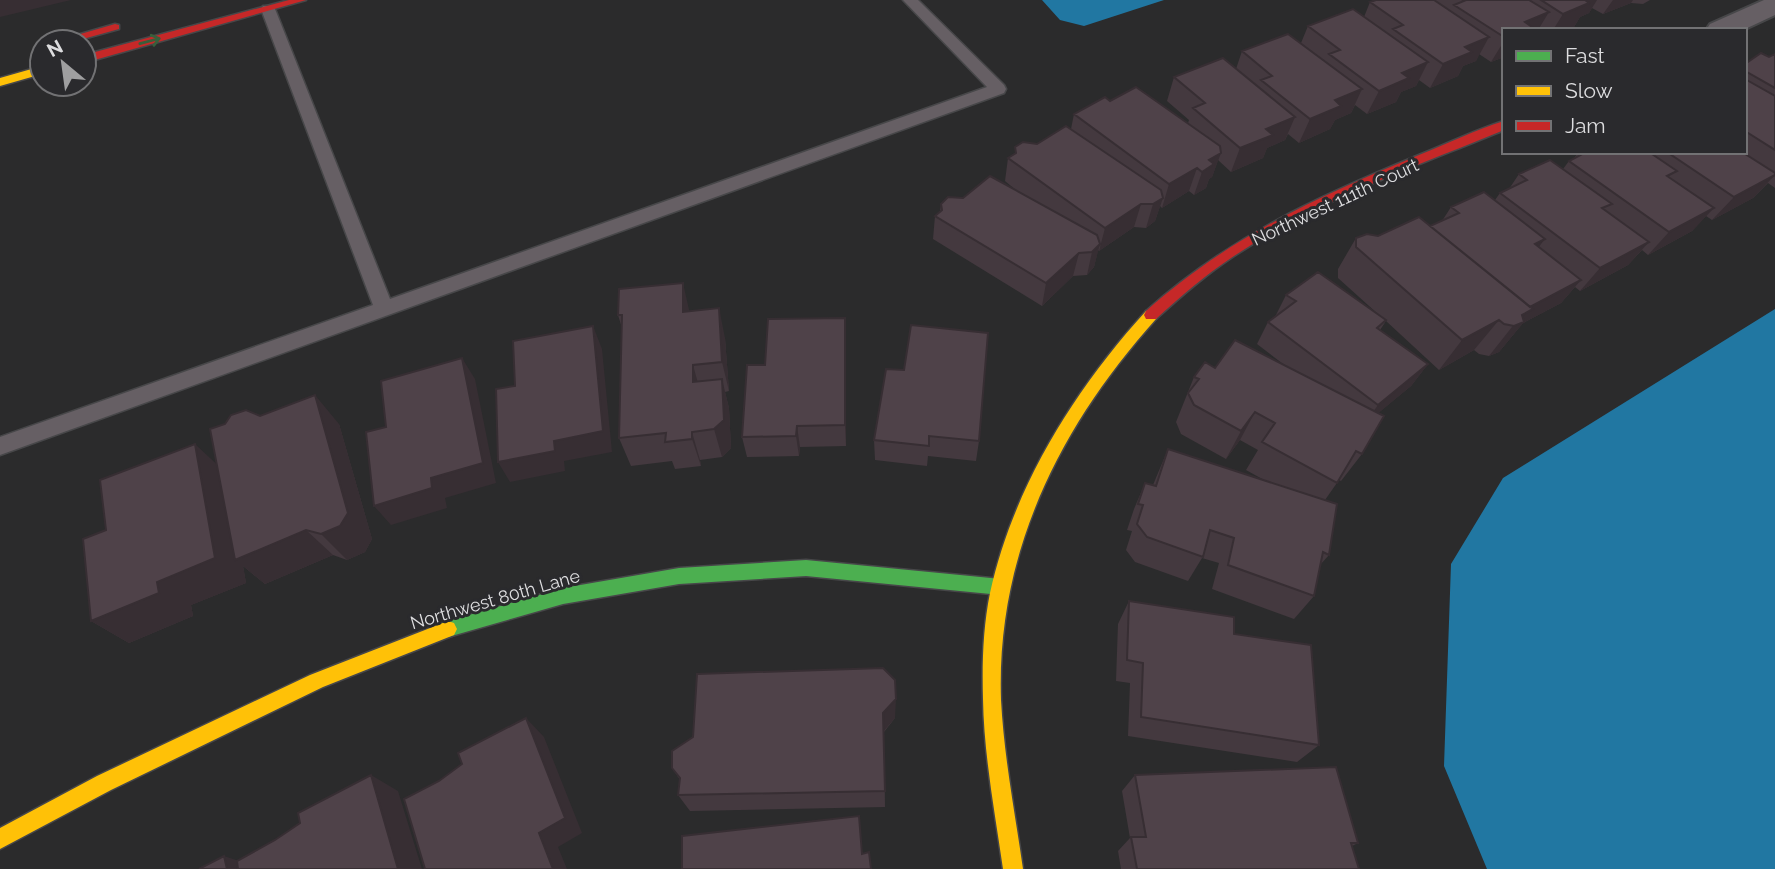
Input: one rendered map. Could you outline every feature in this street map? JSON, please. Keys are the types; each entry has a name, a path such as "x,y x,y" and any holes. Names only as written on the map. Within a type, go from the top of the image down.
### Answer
{"street":[{"path":"98,55 301,0"},
{"path":"1724,28 1775,5"},
{"path":"98,31 125,24"},
{"path":"0,82 28,74"},
{"name":"Northwest 111th Court","path":"1013,869 995,742 993,650 1001,587 1025,515 1055,454 1099,378 1148,316 1206,268 1280,224 1502,126"},
{"name":"Northwest 80th Lane","path":"0,839 104,783 317,681 445,630 563,596 679,576 806,568 1001,587"}],"lane":[{"path":"0,446 998,89 910,0"},
{"path":"268,9 384,309"}],"water":[{"path":"1042,0 1164,0 1084,26 1060,20"},
{"path":"1775,309 1775,869 1487,869 1444,766 1451,564 1503,478"}],"building":[{"path":"1434,0 1489,37 1465,47 1472,52 1443,64 1393,29 1403,25 1370,2"},
{"path":"1462,0 1529,0 1549,12 1525,22 1532,27 1530,28 1502,28 1502,36 1454,5 1464,1"},
{"path":"1541,0 1585,0 1589,3 1563,14"},
{"path":"1353,9 1428,62 1402,73 1409,78 1379,91 1329,54 1340,50 1308,26"},
{"path":"1288,34 1362,89 1335,100 1341,106 1310,119 1261,80 1272,76 1242,51"},
{"path":"1761,53 1769,57 1775,54 1775,88 1747,72 1747,63"},
{"path":"1223,58 1295,117 1266,129 1273,135 1240,148 1193,108 1205,103 1174,77"},
{"path":"1747,80 1775,96 1775,150 1747,132"},
{"path":"1136,87 1220,146 1221,153 1209,160 1214,164 1202,172 1197,168 1169,184 1074,114 1105,97 1110,101"},
{"path":"1066,126 1161,190 1163,198 1153,204 1141,204 1105,228 1008,158 1016,153 1015,147 1023,142 1037,144"},
{"path":"1582,154 1652,154 1677,171 1667,176 1714,208 1669,232 1569,161"},
{"path":"1670,154 1745,154 1775,173 1734,197"},
{"path":"1550,160 1612,204 1602,208 1649,242 1600,268 1500,193 1527,180 1519,174"},
{"path":"990,176 1097,235 1100,244 1092,252 1079,253 1046,283 935,216 942,210 941,204 948,197 963,198"},
{"path":"1484,192 1545,239 1535,244 1581,280 1530,307 1430,226 1459,213 1451,207"},
{"path":"1419,217 1533,309 1522,315 1524,322 1514,326 1499,320 1462,340 1356,247 1356,238 1367,234 1378,236"},
{"path":"1318,272 1386,320 1377,328 1428,364 1378,405 1268,322 1296,301 1286,295"},
{"path":"683,283 683,312 719,308 722,362 693,365 693,382 722,379 724,420 714,429 692,432 692,439 665,442 666,433 619,438 622,315 618,315 619,289"},
{"path":"845,318 845,425 797,426 796,436 742,437 747,365 765,365 768,319"},
{"path":"911,325 988,333 979,441 929,436 929,446 874,440 886,369 904,370"},
{"path":"593,326 603,431 554,441 555,451 498,462 496,389 515,386 513,341"},
{"path":"1235,340 1384,416 1362,454 1356,451 1337,483 1262,442 1275,423 1255,412 1241,431 1194,405 1188,393 1199,379 1194,377 1205,362 1215,368"},
{"path":"462,358 483,463 431,478 432,488 374,506 366,432 386,427 381,381"},
{"path":"315,395 348,513 340,526 321,534 306,530 235,560 210,429 225,424 231,415 246,410 260,416"},
{"path":"195,444 215,558 157,582 159,593 91,621 83,539 106,530 100,480"},
{"path":"1168,449 1337,504 1329,555 1323,552 1314,596 1228,565 1234,538 1210,530 1203,557 1147,537 1137,524 1143,505 1138,504 1145,483 1156,486"},
{"path":"1129,601 1234,617 1234,634 1311,645 1319,745 1141,717 1143,663 1127,660"},
{"path":"883,668 895,680 896,699 883,713 885,791 678,795 680,778 672,768 672,751 693,737 697,674"},
{"path":"526,718 565,818 539,833 553,869 425,869 404,799 439,781 462,764 458,753"},
{"path":"1336,767 1358,843 1351,843 1359,869 1137,869 1131,837 1146,837 1135,775"},
{"path":"371,775 398,869 238,869 237,861 300,823 298,813"},
{"path":"859,816 862,854 869,852 871,869 682,869 682,836"},
{"path":"224,856 227,869 199,869"}],"traffic: fast":[{"path":"448,629 563,596 679,576 806,568 1001,587"}],"traffic: slow":[{"path":"0,82 28,74"},
{"path":"1013,869 993,722 993,653 999,593 1021,520 1057,445 1102,373 1151,315"},
{"path":"0,839 104,783 317,681 448,629"}],"traffic: jam":[{"path":"98,55 301,0"},
{"path":"98,32 115,27"},
{"path":"1151,315 1188,282 1228,253 1272,227 1365,183 1502,126"}]}
